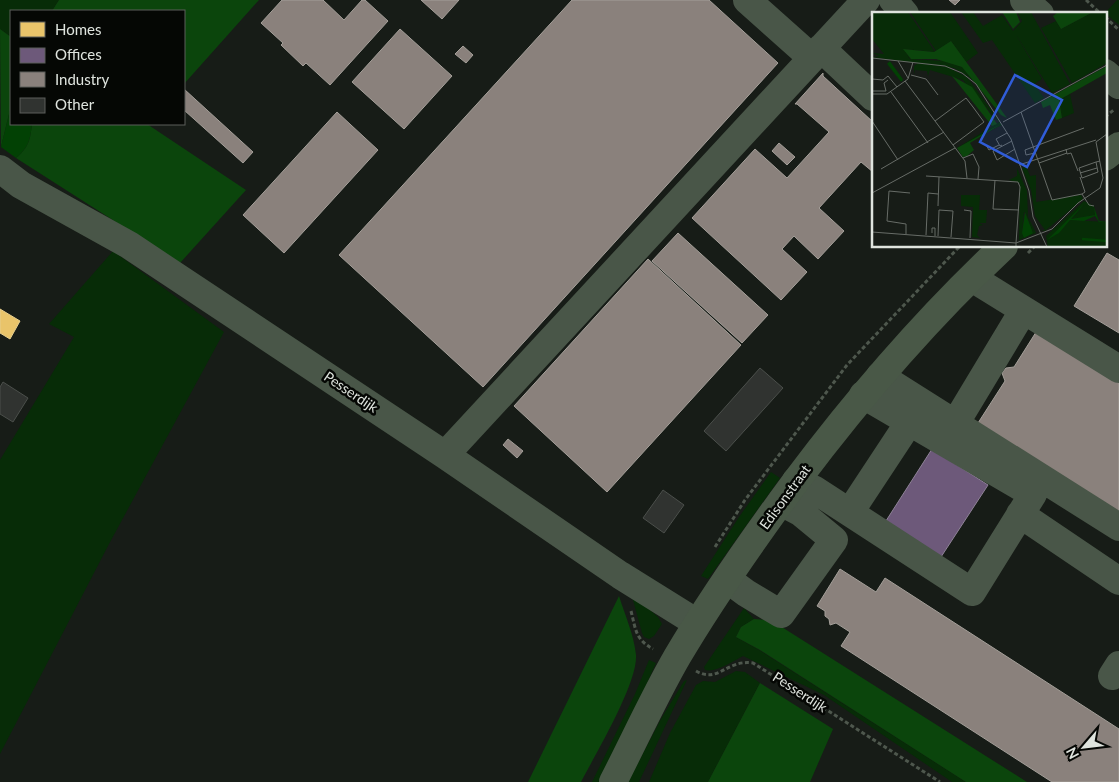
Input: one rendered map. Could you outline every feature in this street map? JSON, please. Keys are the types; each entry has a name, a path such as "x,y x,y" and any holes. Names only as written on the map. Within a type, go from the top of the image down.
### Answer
{"main road":[{"path":"1106,156 1119,146"},
{"name":"Edisonstraat","path":"613,782 664,654 697,623 789,491 871,385 926,324 1002,248"}],"street":[{"path":"747,0 872,96"},
{"path":"445,455 866,0"},
{"path":"893,0 903,12"},
{"path":"1024,0 1038,12"},
{"path":"1106,74 1119,85"},
{"name":"Pesserdijk","path":"0,169 21,185 129,245 445,455 620,575 697,623"},
{"path":"972,278 1119,369"},
{"path":"955,424 1023,311"},
{"path":"727,579 781,614 834,540 800,512 789,491 815,490 972,592 1033,494 910,421 871,385"},
{"path":"871,385 955,424 1119,527"},
{"path":"850,512 910,421"},
{"path":"1020,514 1119,581"}],"path":[{"path":"1086,0 1099,12"},
{"path":"1106,18 1119,30"},
{"path":"1106,116 1119,106"},
{"name":"Pesserdijk","path":"664,654 707,676 712,676 740,662 761,666 940,782"}],"shaded area":[{"path":"0,0 59,0 53,10 10,10 10,36 0,29"},
{"path":"59,0 259,0 185,83 185,10 53,10"},
{"path":"1119,0 1119,25 1106,14"},
{"path":"0,29 10,36 10,110 1,147"},
{"path":"10,110 10,125 32,125 30,135 24,150 16,158 1,147"},
{"path":"32,125 148,125 246,190 180,263 16,158 24,150"},
{"path":"113,251 224,332 109,544 0,754 0,460 74,337 49,324"},
{"path":"771,472 780,478 708,579 701,576 739,517"},
{"path":"619,596 636,655 635,667 630,683 614,719 581,782 528,782"},
{"path":"634,596 658,617 662,624 654,636 649,639 644,637 642,633 632,598"},
{"path":"744,608 754,619 741,627 736,637 966,782 952,782 824,695 743,656 714,670 705,670 704,667"},
{"path":"754,619 766,620 777,624 1027,782 966,782 760,650 736,637 741,627"},
{"path":"649,660 656,663 635,711 600,782 592,782 635,694"},
{"path":"736,671 745,672 760,683 708,782 649,782 670,733 696,685 703,681 715,682"},
{"path":"687,680 639,782 628,782 661,719 684,681"},
{"path":"760,683 833,729 810,782 708,782"}],"building: Homes":[{"path":"0,309 20,321 10,339 0,333"}],"building: Offices":[{"path":"932,449 988,485 939,560 884,524"}],"building: Industry":[{"path":"282,0 323,0 344,20 362,0 365,0 388,21 330,85 306,63 303,66 281,45 283,43 261,23"},
{"path":"421,0 459,0 442,19"},
{"path":"572,0 709,0 778,63 483,387 339,255"},
{"path":"949,0 960,0 955,5"},
{"path":"400,29 452,76 404,129 352,82"},
{"path":"463,46 473,55 466,63 455,54"},
{"path":"823,73 823,76 872,121 872,171 861,162 819,208 844,231 818,259 794,236 782,249 807,272 781,300 692,218 755,149 787,178 829,132 795,104"},
{"path":"185,90 253,152 243,163 185,111"},
{"path":"337,112 378,150 284,253 243,215"},
{"path":"779,143 795,157 787,165 772,151"},
{"path":"678,233 768,315 742,343 652,261"},
{"path":"1107,253 1119,260 1119,333 1074,306"},
{"path":"648,259 741,345 607,492 514,406"},
{"path":"1038,329 1119,375 1119,520 978,423 1005,381 1002,373 1006,368 1014,367"},
{"path":"508,439 523,451 517,458 503,445"},
{"path":"840,569 876,592 885,578 1119,729 1119,782 1052,782 841,646 850,632 836,623 830,625 829,619 825,616 825,611 817,606"}],"building: Other":[{"path":"760,368 783,388 726,451 704,431"},
{"path":"3,382 28,398 13,422 0,414 0,387"},
{"path":"663,490 684,505 664,533 643,518"}]}
